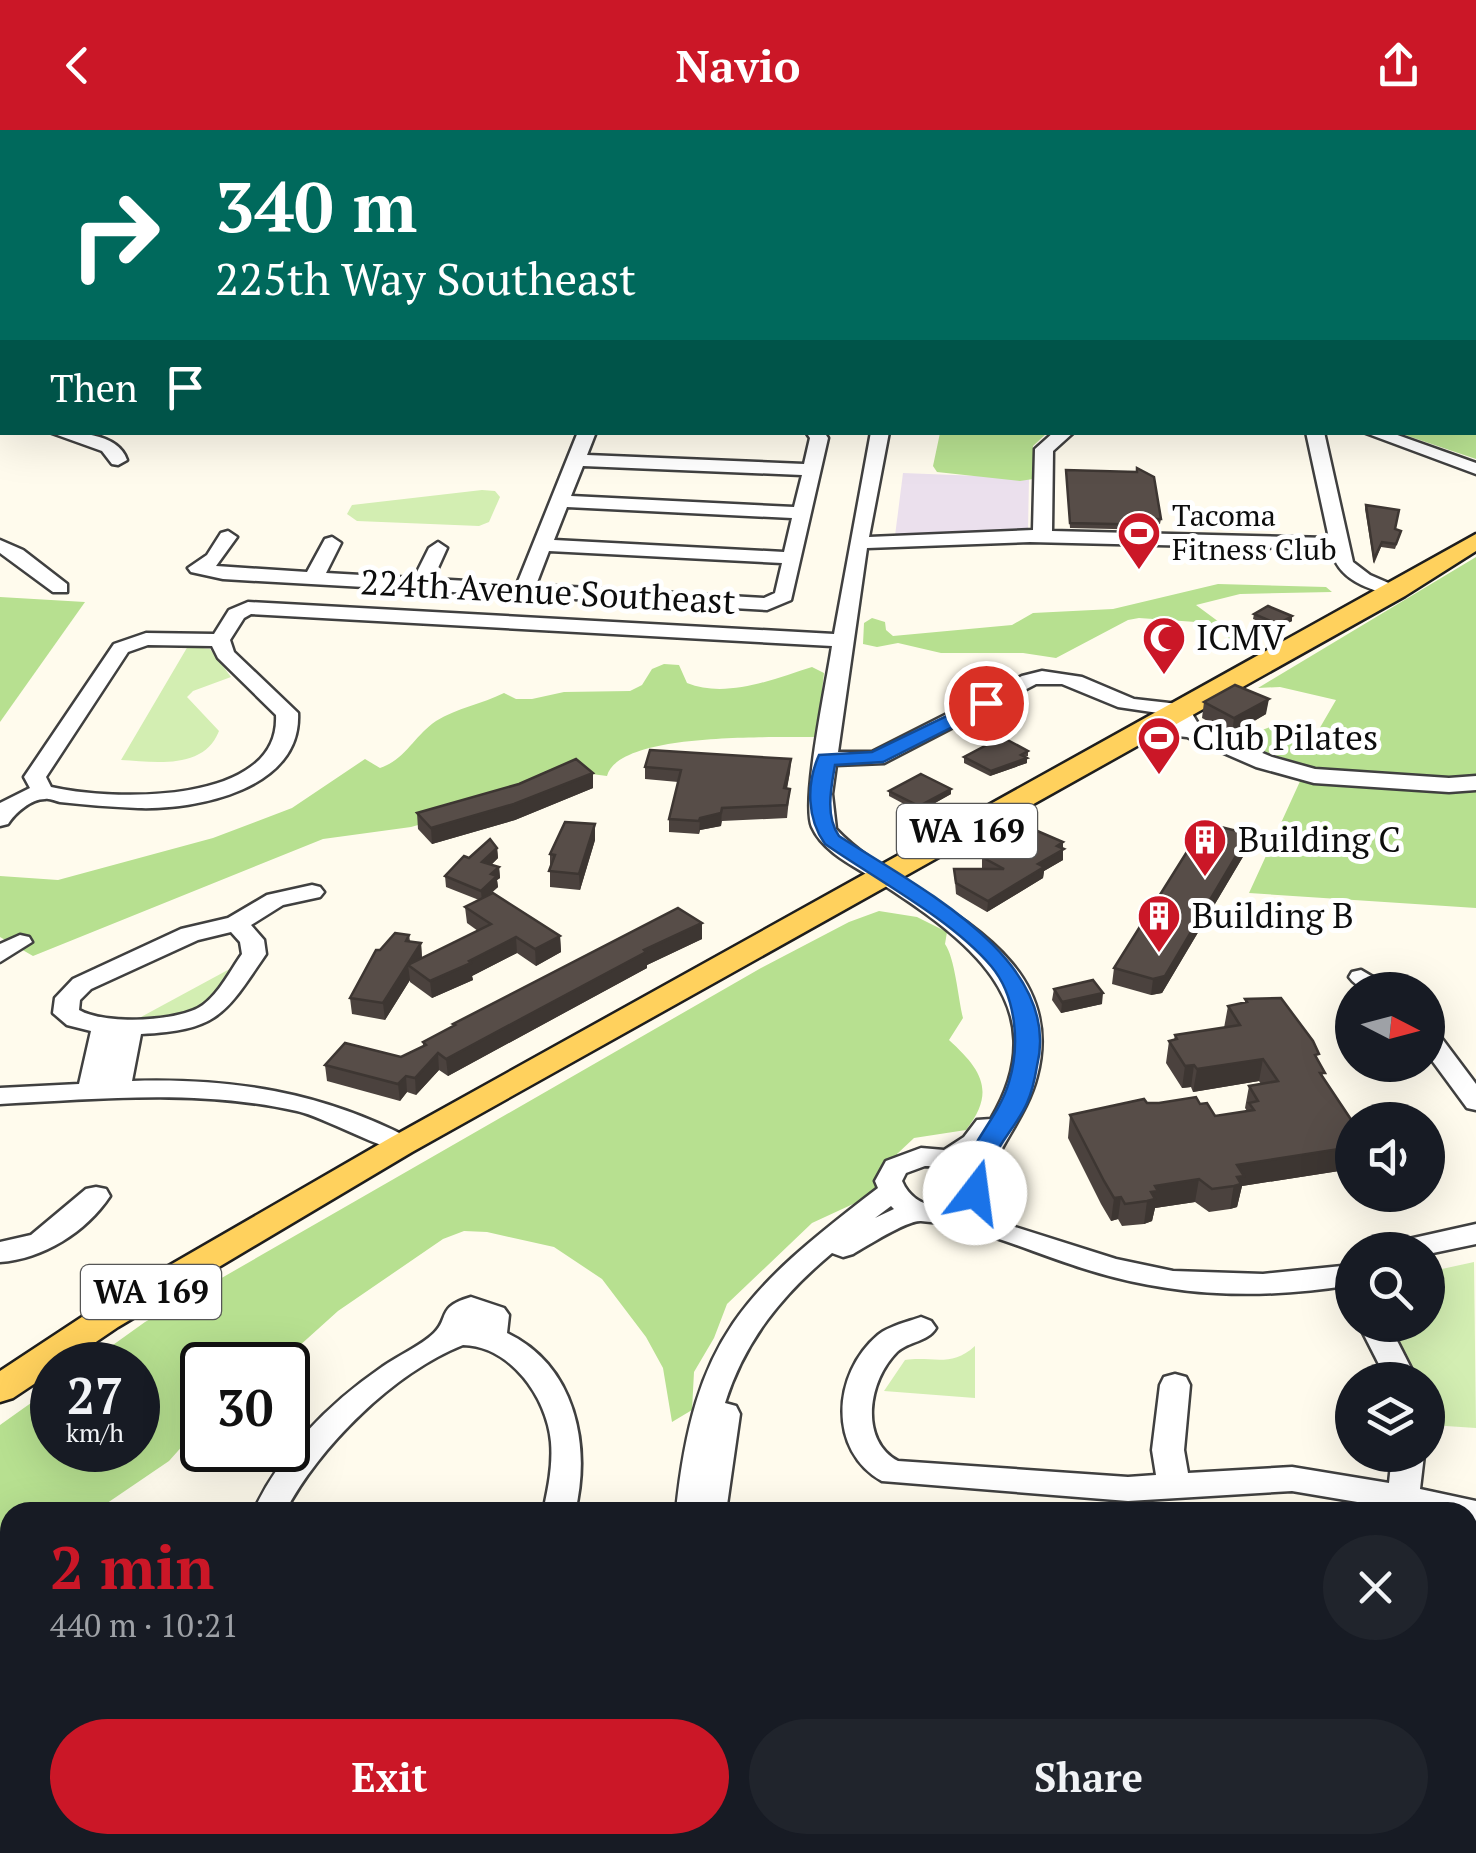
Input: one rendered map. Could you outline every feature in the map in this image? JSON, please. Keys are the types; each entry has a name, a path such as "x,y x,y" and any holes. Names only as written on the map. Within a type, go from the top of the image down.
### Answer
{"main road":[{"name":"WA 169","path":"0,1389 106,1318 400,1145 1145,728 1186,720 1476,540"}],"street":[{"path":"67,435 108,447 118,460"},
{"path":"524,591 586,435"},
{"path":"228,537 214,559 198,568 223,573 524,591 775,602 784,596 816,435"},
{"path":"694,1502 709,1406 729,1348 774,1287 913,1206 959,1209 975,1186 982,1154 1015,1104 1027,1060 1026,1020 1013,982 998,960 951,920 840,848 822,825 820,794 858,543 879,435"},
{"path":"1042,536 1044,449 1062,435"},
{"path":"1315,435 1348,569 1397,591"},
{"path":"1379,435 1476,469"},
{"path":"576,460 812,470"},
{"path":"560,501 802,513"},
{"path":"858,543 1042,536 1340,544"},
{"path":"314,577 332,543"},
{"path":"544,545 792,558"},
{"path":"0,546 13,551 35,573 60,588"},
{"path":"422,583 438,548"},
{"name":"224th Avenue Southeast","path":"220,640 236,614 248,608 844,641"},
{"path":"0,819 7,808 42,791 168,801 233,785 277,756 287,739 288,713 226,654 220,640 146,639 121,648 36,778 42,791"},
{"path":"826,759 876,758 1039,676 1068,677 1119,701 1186,720 1264,762 1314,776 1475,783"},
{"path":"1119,701 1145,728"},
{"path":"236,924 252,940 254,954 218,1004 191,1020 117,1025 69,1018 66,1004 74,990 190,934 236,924 275,900 312,892"},
{"path":"949,1160 980,1136 1009,1073 1012,1038 1007,1003 980,948"},
{"path":"104,1092 117,1025"},
{"path":"1445,1061 1476,1102"},
{"path":"0,1096 223,1089 258,1093 369,1126 400,1145"},
{"path":"1335,1272 1171,1267 1106,1253 1011,1225 986,1209 964,1167 949,1160 930,1156 903,1162 892,1173 913,1206 1118,1270 1172,1280 1284,1285 1335,1275"},
{"path":"0,1252 30,1247 52,1236 96,1196"},
{"path":"711,1502 726,1405 738,1368 768,1316 801,1278 913,1206"},
{"path":"1445,1241 1476,1234"},
{"path":"1445,1255 1476,1248"},
{"path":"922,1328 888,1342 871,1362 862,1384 857,1430 866,1456 878,1468 916,1475 1056,1485 1174,1487 1292,1479 1336,1484 1391,1502"},
{"path":"274,1502 294,1467 333,1420 402,1367 473,1329 522,1357 540,1376 560,1412 568,1464 561,1502"},
{"path":"1174,1487 1168,1450 1175,1385"},
{"path":"1403,1502 1406,1472"}],"shaded area":[{"path":"903,473 1029,478 1028,531 895,536"}],"green space":[{"path":"939,435 1045,435 1033,446 1033,479 937,472 933,466"},
{"path":"1405,435 1476,435 1476,459"},
{"path":"495,491 500,497 489,522 479,526 357,521 347,514 352,505"},
{"path":"1476,557 1476,908 1249,893 1307,766 1234,741 1270,727 1302,734 1318,731 1336,700 1280,687 1258,688"},
{"path":"1218,584 1326,587 1332,592 1240,594 1196,605 1242,639 1242,645 1234,649 1228,634 1210,623 1139,618 1056,658 1023,653 941,653 898,643 877,647 863,644 864,623 872,618 885,622 886,630 893,636 1012,625 1033,613 1113,609"},
{"path":"0,597 85,602 0,722"},
{"path":"188,646 210,649 231,677 187,697 219,731 212,744 177,761 121,760"},
{"path":"664,664 679,665 687,683 718,689 750,686 812,667 824,673 817,737 701,740 639,751 618,761 607,776 576,772 508,800 411,827 323,839 33,956 0,937 0,876 58,880 213,838 292,808 365,759 380,768 389,764 436,721 461,709 504,693 516,699 532,699 564,692 630,691 642,685 652,669"},
{"path":"879,911 917,917 947,932 945,944 954,968 963,1018 949,1040 970,1061 981,1082 983,1093 975,1116 966,1130 914,1138 897,1154 899,1177 892,1186 812,1223 727,1304 714,1338 694,1372 692,1410 672,1422 663,1368 646,1337 602,1279 554,1247 487,1232 464,1231 443,1239 338,1311 304,1342 180,1342 180,1449 160,1467 160,1342 117,1342 145,1322 761,968 849,922"},
{"path":"237,965 217,992 198,1007 174,1015 141,1017"},
{"path":"1474,1262 1476,1428 1445,1426 1445,1362 1409,1362 1398,1342 1445,1342 1445,1268"},
{"path":"975,1346 975,1398 884,1391 905,1360 950,1359"},
{"path":"30,1404 30,1472 153,1472 109,1502 0,1502 0,1425"}],"building":[{"path":"1137,468 1154,477 1161,519 1155,519 1156,525 1070,523 1066,470 1137,472"},
{"path":"1366,505 1399,510 1395,529 1401,531 1396,544 1382,542 1374,559"},
{"path":"1268,606 1292,616 1278,624 1254,614"},
{"path":"1235,685 1269,699 1234,718 1204,702"},
{"path":"1002,737 1028,751 1021,755 1027,758 991,771 964,757"},
{"path":"650,750 791,759 784,788 790,789 787,805 722,808 721,813 699,821 669,819 681,770 645,767"},
{"path":"576,759 593,773 514,804 431,828 417,813 519,784"},
{"path":"921,774 951,789 919,806 889,791"},
{"path":"565,822 595,824 579,874 549,871 555,855 550,854"},
{"path":"1205,823 1249,834 1165,976 1153,979 1114,968"},
{"path":"1035,830 1063,842 1057,846 1064,849 1038,864 1044,867 988,901 956,883 954,869 1004,869 982,857"},
{"path":"490,839 497,848 482,862 499,867 491,874 497,876 481,891 445,876 464,856 469,858"},
{"path":"493,893 560,936 535,949 516,937 430,981 408,965 491,924 465,907"},
{"path":"678,908 702,923 644,950 446,1059 438,1053 415,1078 406,1076 398,1084 325,1065 345,1043 401,1057 426,1045 423,1042 453,1024"},
{"path":"395,933 409,935 406,941 421,943 383,1003 350,998 376,950"},
{"path":"1093,980 1103,993 1062,1002 1054,989"},
{"path":"1281,998 1313,1041 1319,1054 1315,1055 1325,1073 1320,1073 1339,1102 1335,1102 1335,1150 1237,1165 1244,1176 1237,1177 1241,1184 1234,1186 1212,1189 1199,1179 1155,1186 1158,1191 1151,1192 1155,1199 1147,1201 1125,1204 1121,1197 1114,1198 1070,1115 1144,1099 1147,1103 1159,1103 1196,1097 1200,1104 1207,1103 1215,1116 1254,1110 1249,1103 1258,1101 1249,1086 1278,1081 1263,1059 1197,1069 1194,1065 1185,1066 1169,1041 1177,1039 1175,1035 1240,1025 1228,1006 1247,1002 1245,999"}],"place":[{"name":"Tacoma Fitness Club","path":"1139,571"},
{"name":"ICMV","path":"1164,676"},
{"name":"Club Pilates","path":"1159,776"},
{"name":"Building C","path":"1205,878"},
{"name":"Building B","path":"1159,954"}],"route":[{"path":"975,1193 978,1164 1015,1104 1027,1060 1026,1020 1013,982 998,960 951,920 832,840 822,825 820,794 826,759 876,758 986,703"}]}
